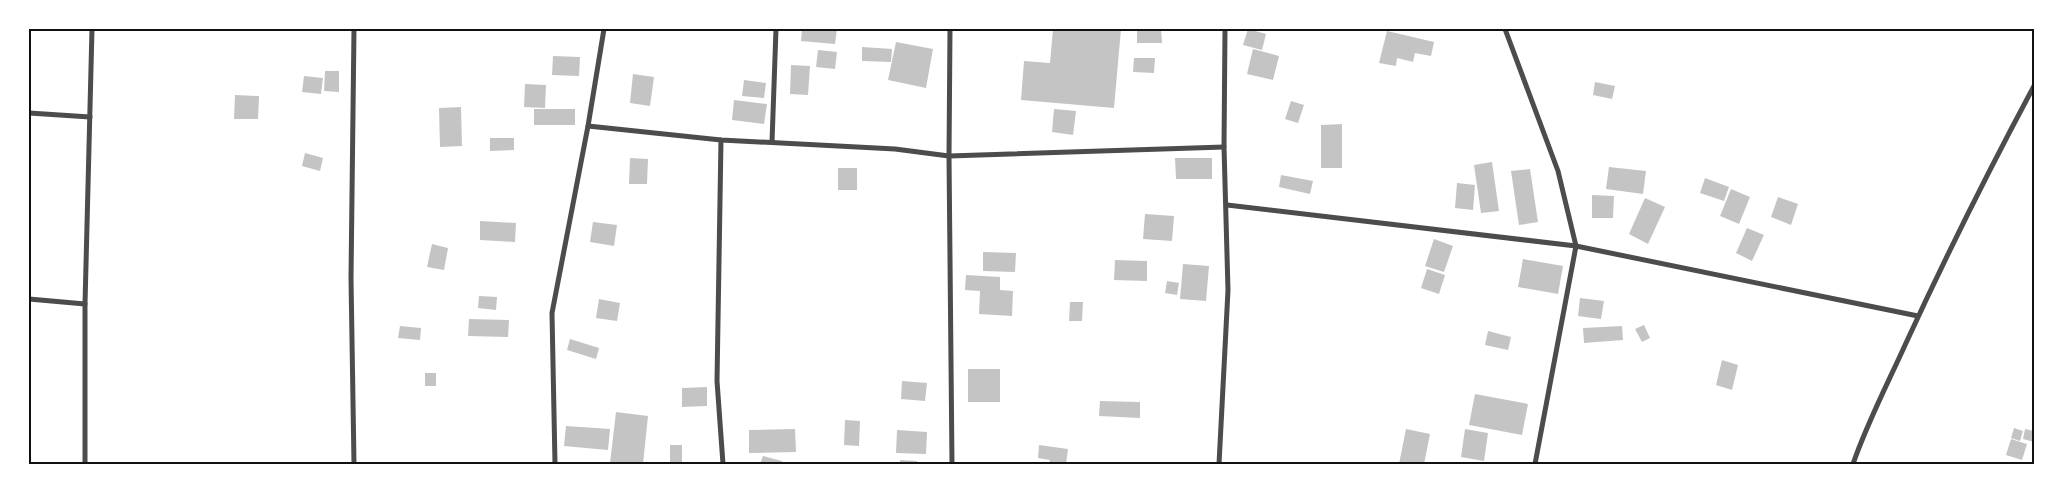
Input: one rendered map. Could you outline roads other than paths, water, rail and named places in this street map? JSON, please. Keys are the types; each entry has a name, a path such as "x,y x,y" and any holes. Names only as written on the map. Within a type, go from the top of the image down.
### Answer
{"street":[{"path":"85,464 85,304 92,29"},
{"path":"354,29 351,268 354,464"},
{"path":"554,464 552,313 588,126 604,29"},
{"path":"772,142 776,29"},
{"path":"950,29 949,156 952,464"},
{"path":"1219,464 1228,290 1224,147 1225,29"},
{"path":"1505,29 1558,170 1576,246 1535,464"},
{"path":"1853,464 1868,426 1918,316 1991,166 2034,86"},
{"path":"29,113 90,118"},
{"path":"588,126 721,140 895,149 949,156 1224,147"},
{"path":"721,140 717,381 723,464"},
{"path":"1227,206 1576,246 1918,316"},
{"path":"29,299 85,304"}]}
